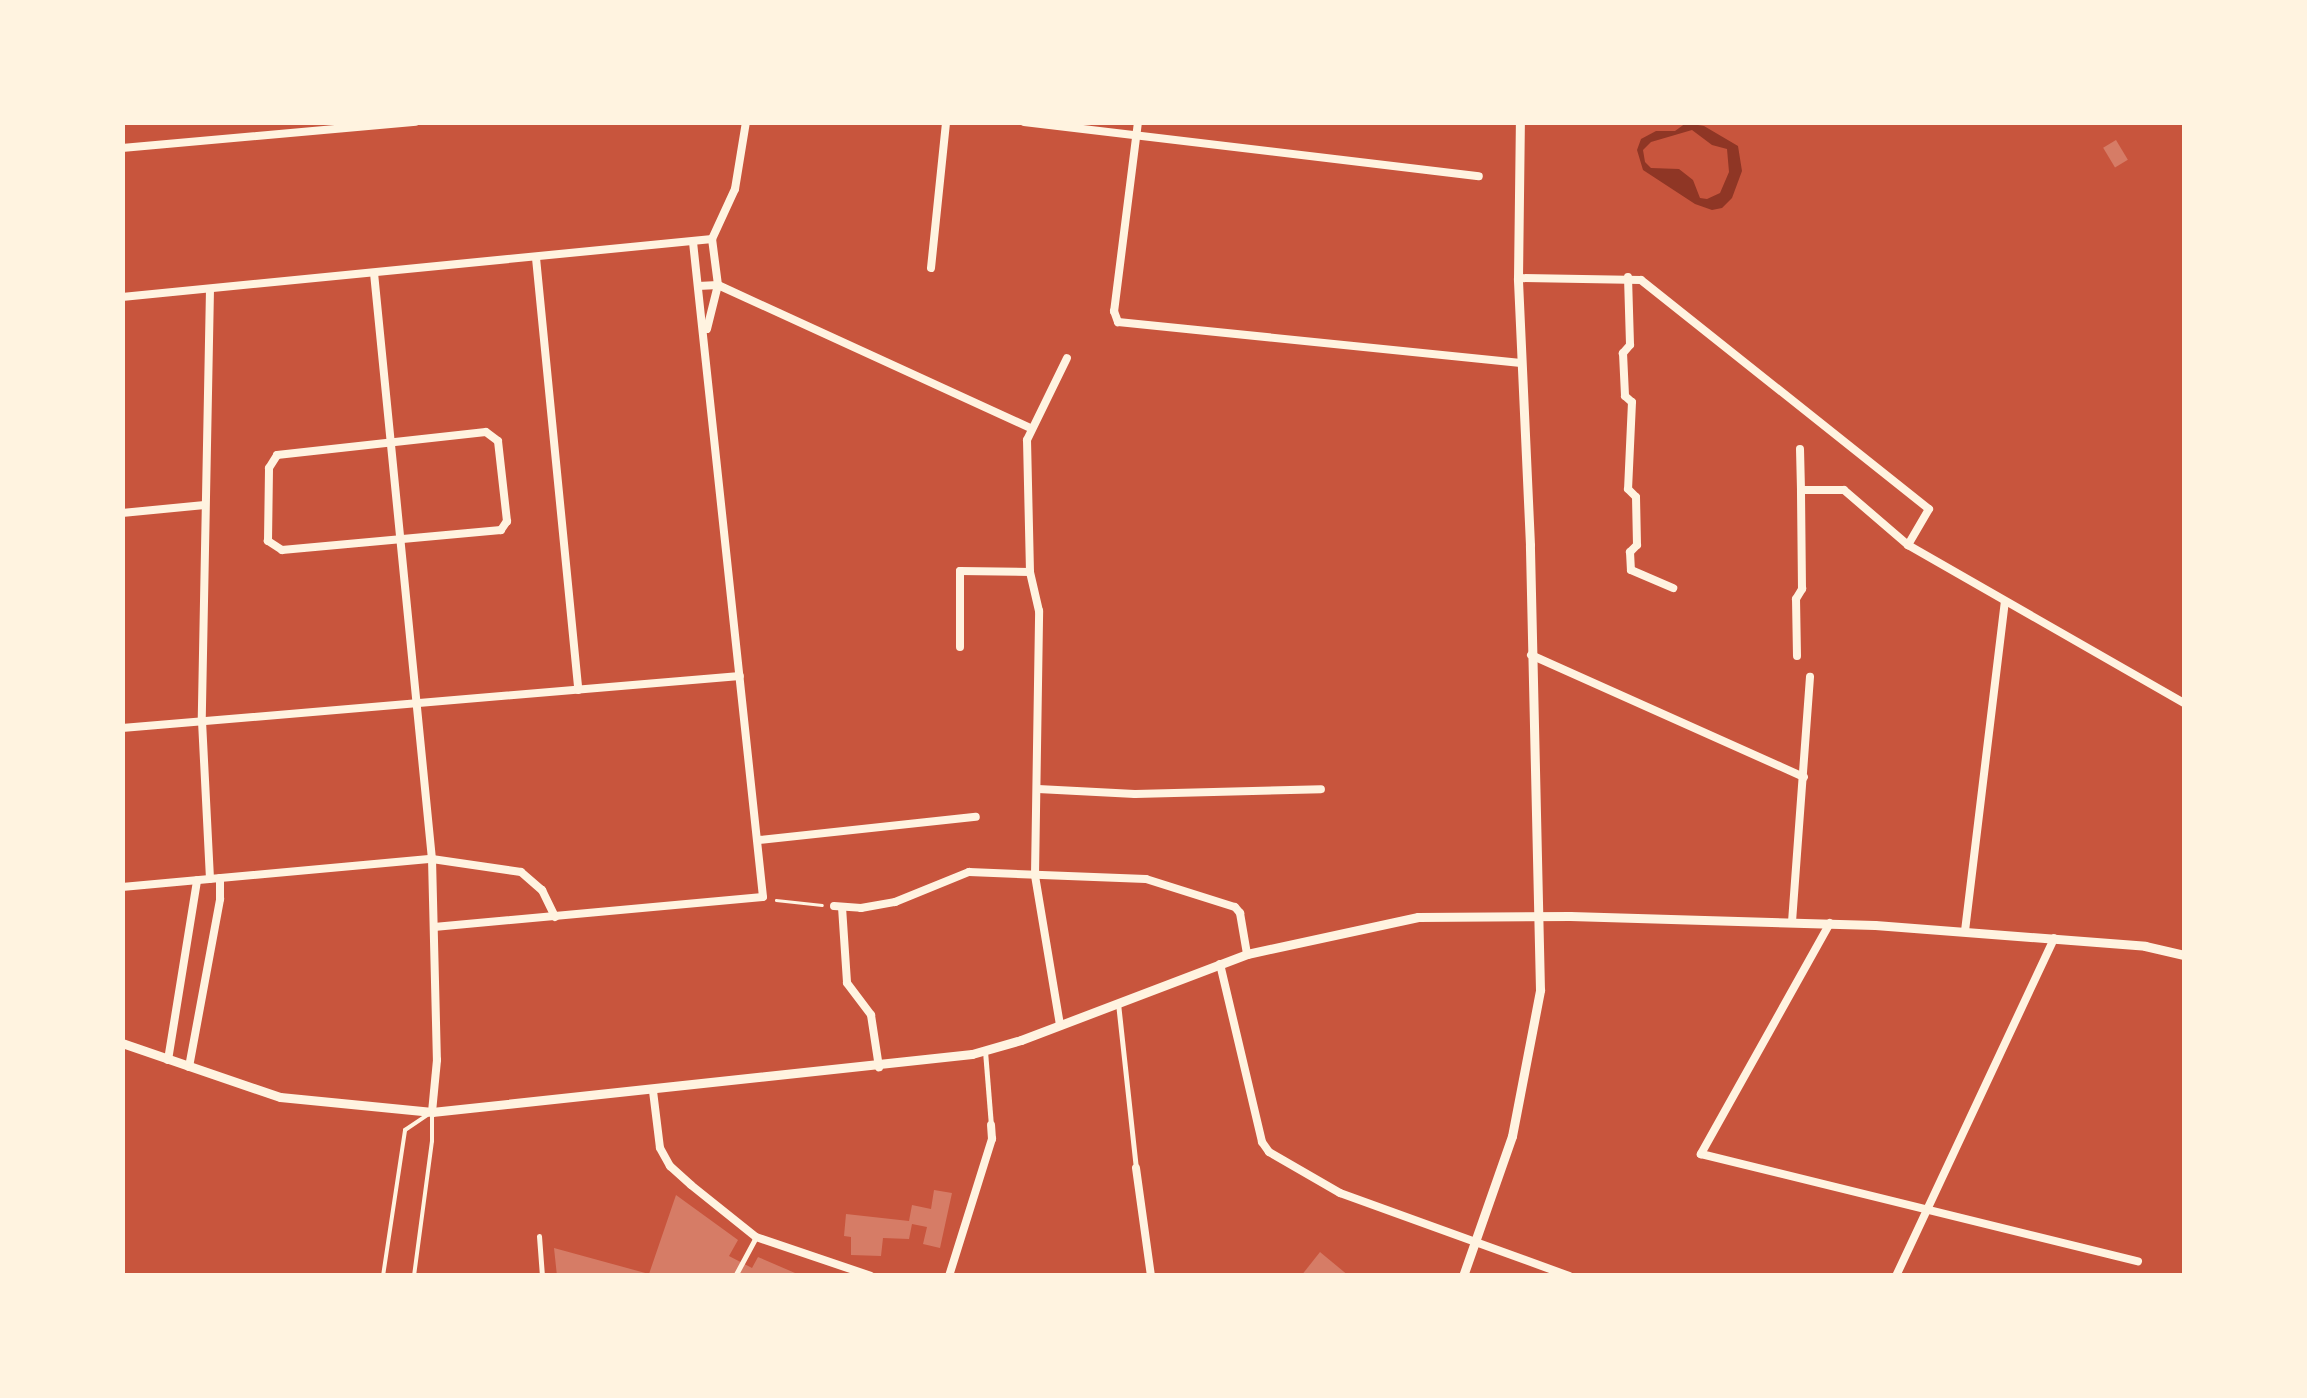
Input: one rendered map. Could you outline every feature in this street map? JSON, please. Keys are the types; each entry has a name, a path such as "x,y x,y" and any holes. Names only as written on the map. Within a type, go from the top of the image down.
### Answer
{"street":[{"path":"122,148 416,122"},
{"path":"706,354 708,322 718,285 712,239 734,189 746,122"},
{"path":"931,268 946,122"},
{"path":"1024,122 1479,176"},
{"path":"1138,122 1116,318 1137,326 1520,363"},
{"path":"1463,1276 1512,1136 1540,990 1518,278 1520,122"},
{"path":"122,298 712,239"},
{"path":"434,927 763,898 693,242"},
{"path":"536,258 578,690"},
{"path":"374,273 432,859 438,1060 432,1112"},
{"path":"1518,278 1628,277 1657,291 1929,508 1908,546"},
{"path":"1628,277 1630,345 1623,353 1625,396 1632,402 1628,489 1636,497 1637,545 1630,552 1631,570 1673,588"},
{"path":"698,286 718,285 1032,429"},
{"path":"189,1068 220,899 202,721 210,289"},
{"path":"1060,1025 1035,875 1039,611 1030,572 1028,440 1067,358"},
{"path":"495,434 506,525 500,530 400,540 282,550 272,546 267,536 268,468 277,455 495,434"},
{"path":"1797,656 1796,599 1802,589 1800,449"},
{"path":"1801,490 1844,490 1908,546 2184,702"},
{"path":"122,513 205,505"},
{"path":"960,646 960,572 1030,572"},
{"path":"1965,931 2005,602"},
{"path":"1531,654 1804,777"},
{"path":"122,728 740,676"},
{"path":"1792,922 1810,678"},
{"path":"1038,789 1136,794 1321,789"},
{"path":"759,840 976,817"},
{"path":"122,887 432,859 521,872 542,890 555,917"},
{"path":"879,1068 871,1015 847,983 838,906 895,902 969,872 1146,879 1214,899 1240,914 1247,954"},
{"path":"168,1060 197,880"},
{"path":"122,1044 280,1097 432,1112 879,1068 985,1051 1247,954 1393,920 1540,917 1830,923 2145,946 2184,955"},
{"path":"1830,923 1701,1154 1924,1212 2138,1261"},
{"path":"1896,1276 2054,938"},
{"path":"1220,964 1262,1142 1282,1160 1340,1193 1569,1276"},
{"path":"1118,1003 1151,1276"},
{"path":"949,1276 992,1139 985,1051"},
{"path":"653,1091 656,1137 670,1166 756,1237 864,1275"},
{"path":"539,1236 542,1276"},
{"path":"735,1276 756,1237"}],"lane":[{"path":"383,1276 405,1130 432,1112"},
{"path":"414,1276 432,1141 432,1112"}],"path":[{"path":"763,898 838,906"}],"shaded area":[{"path":"1686,123 1704,126 1738,146 1742,171 1732,198 1722,208 1712,210 1695,204 1643,170 1637,150 1641,139 1656,131 1675,131","holes":["1692,130 1712,145 1727,149 1729,172 1720,193 1707,199 1700,198 1693,180 1679,169 1651,168 1645,162 1643,150 1651,142"]}],"building":[{"path":"2116,140 2128,160 2115,167 2103,148"},
{"path":"934,1190 952,1193 940,1248 923,1244 927,1227 912,1224 909,1239 883,1238 881,1256 851,1255 851,1237 844,1236 846,1214 909,1221 912,1205 931,1209"},
{"path":"676,1195 738,1240 729,1256 752,1268 758,1257 802,1276 557,1276 554,1248 649,1274"},
{"path":"1320,1252 1349,1276 1301,1276"}]}
